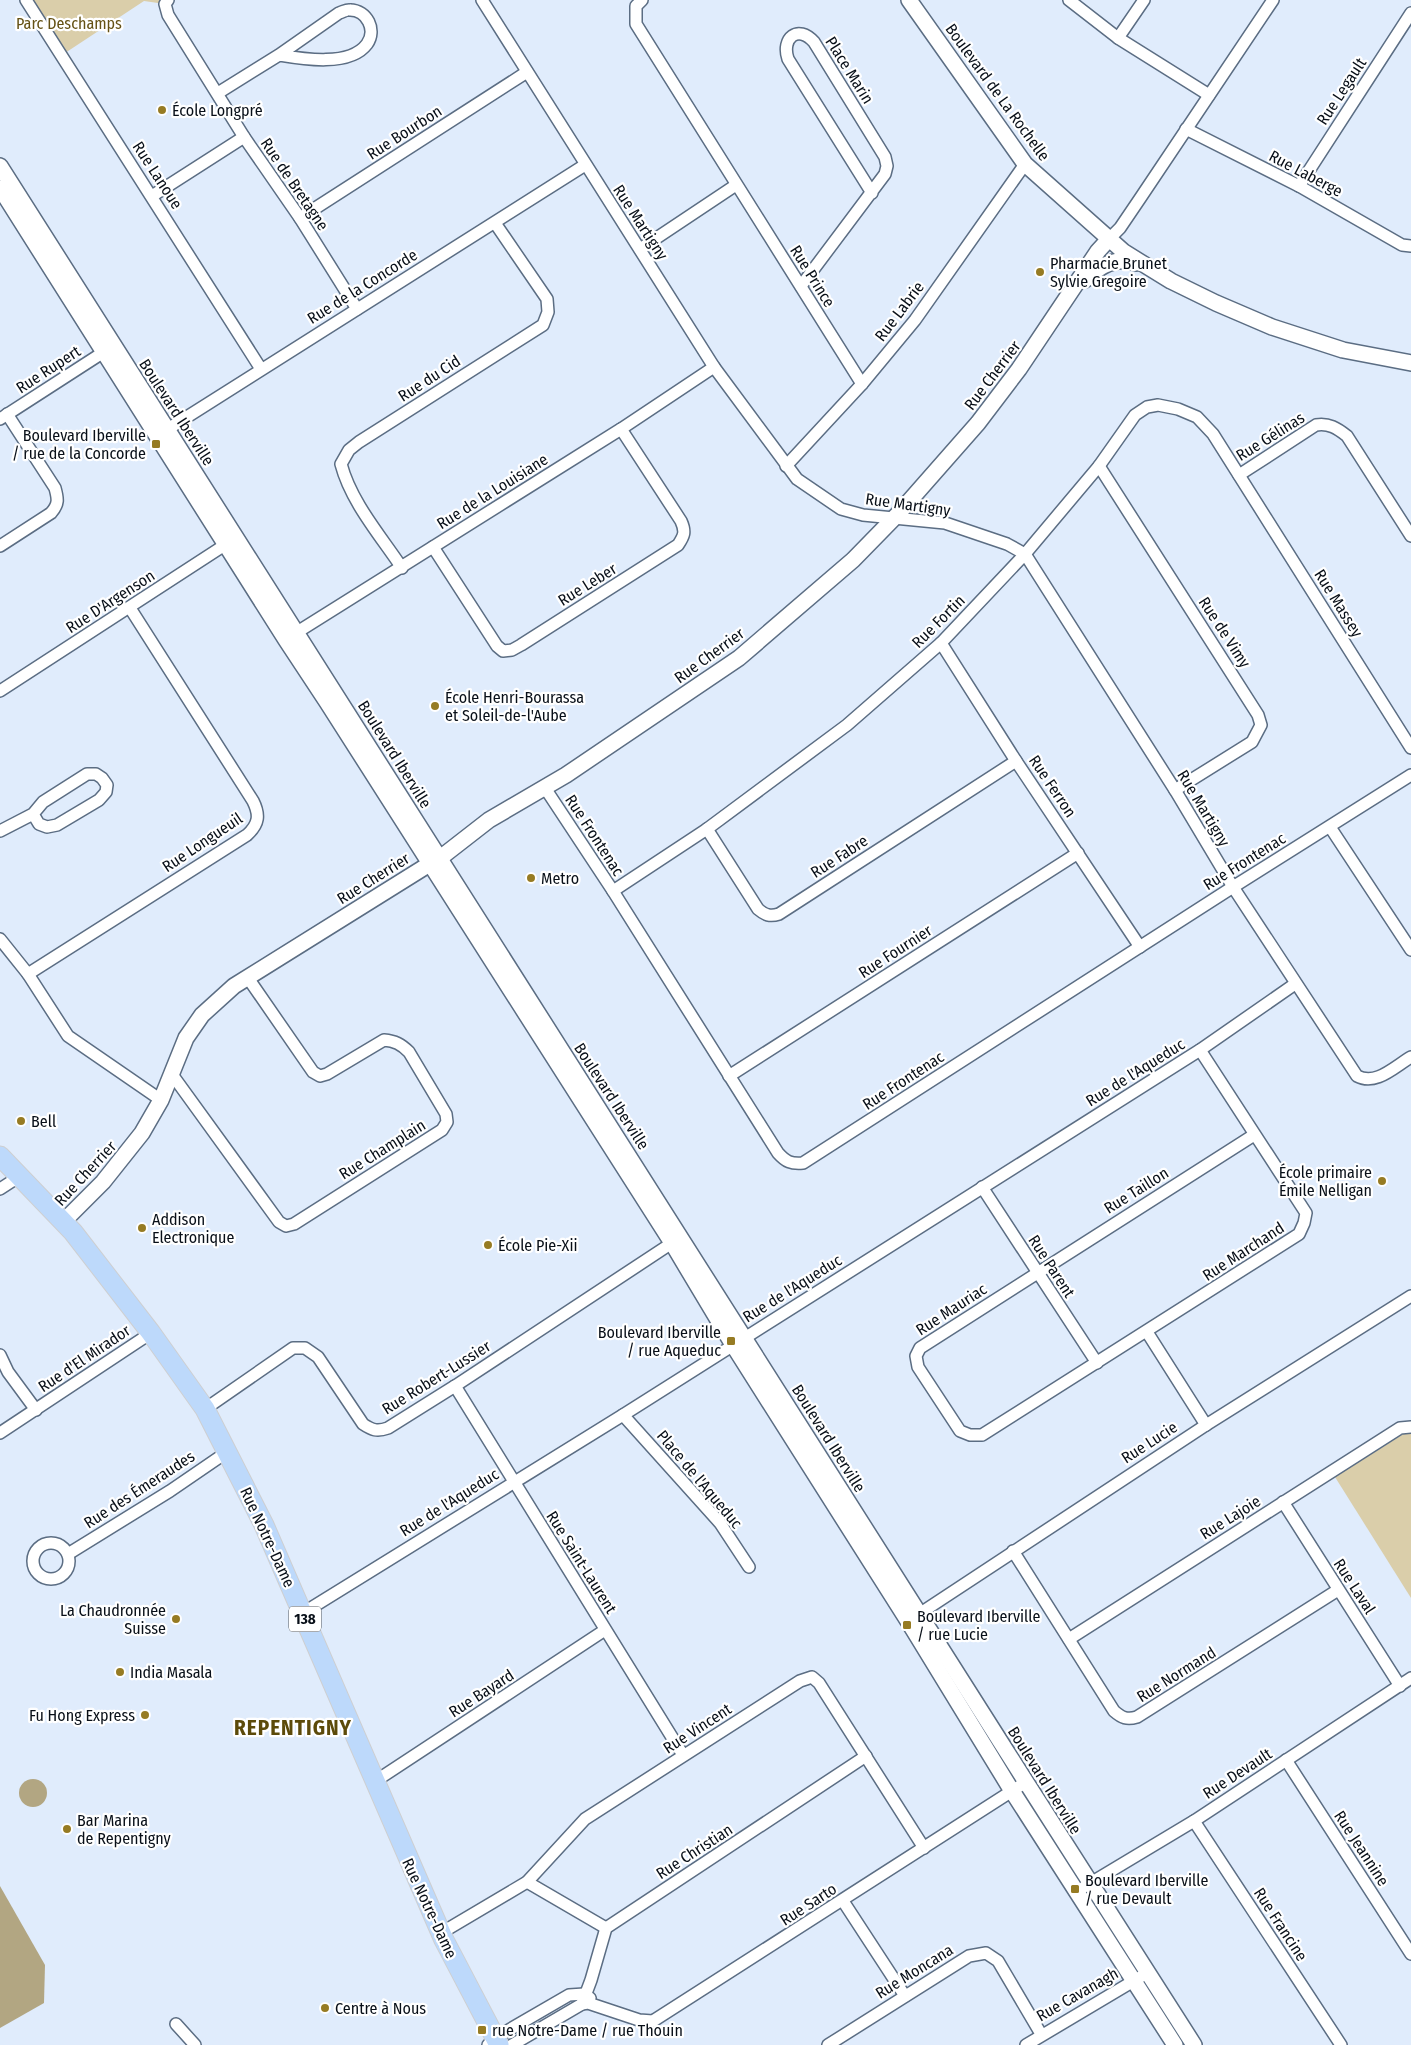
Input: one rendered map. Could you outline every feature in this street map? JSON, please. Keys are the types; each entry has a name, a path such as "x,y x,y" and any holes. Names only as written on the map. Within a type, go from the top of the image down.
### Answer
{"main road":[{"name":"Rue Notre-Dame","path":"0,1156 64,1221 151,1333 205,1409 264,1525 440,1933 498,2043"}],"street":[{"name":"Rue Lanoue","path":"26,0 261,369"},
{"name":"Rue de Bretagne","path":"168,0 165,4 168,15 244,137 300,218 357,309"},
{"name":"Rue Martigny","path":"482,0 714,366 797,479 841,509 864,515 944,524 1007,544 1025,554 1295,984 1357,1076 1366,1080 1374,1080 1411,1057"},
{"name":"Rue Prince","path":"642,0 636,6 636,24 862,384"},
{"name":"Boulevard de La Rochelle","path":"909,0 1025,164 1124,252 1157,273 1216,303 1285,332 1351,352 1411,363"},
{"path":"1069,0 1118,38 1208,95"},
{"path":"1118,38 1144,0"},
{"name":"Rue Cherrier","path":"64,1221 122,1160 153,1116 186,1038 202,1015 234,986 446,853 489,820 545,788 738,658 853,560 893,519 978,423 1019,369 1098,251 1120,228 1208,95 1274,0"},
{"path":"218,93 279,55 339,13 349,9 365,16 370,23 372,31 367,44 345,57 306,60 279,55"},
{"name":"Rue Legault","path":"1299,186 1411,13"},
{"name":"Place Marin","path":"801,286 872,193 885,174 887,166 886,157 814,42 804,34 797,33 790,37 786,43 785,51 788,59 872,193"},
{"name":"Rue Bourbon","path":"300,218 526,72"},
{"name":"Rue Laberge","path":"1186,129 1299,186 1402,245 1411,246"},
{"path":"152,196 244,137"},
{"name":"Rue Labrie","path":"786,466 862,384 915,320 1025,164"},
{"name":"Rue de la Concorde","path":"162,433 585,165"},
{"name":"Boulevard Iberville","path":"0,166 109,349 162,433 914,1617 1026,1782 1084,1887 1132,1981 1175,2045"},
{"path":"640,249 736,185"},
{"name":"Boulevard Iberville","path":"0,188 109,349"},
{"name":"Rue du Cid","path":"402,568 352,492 341,464 349,450 359,442 543,325 548,312 546,299 495,222"},
{"path":"1058,311 1090,275 1109,263 1127,260 1157,273"},
{"name":"Rue Rupert","path":"4,416 109,349"},
{"name":"Rue de la Louisiane","path":"291,636 621,429 714,366"},
{"name":"Rue Fortin","path":"613,890 707,828 847,725 941,643 1025,554 1099,466 1135,415 1147,407 1158,405 1188,413 1205,423 1239,475"},
{"path":"0,546 51,513 57,506 58,498 55,488 4,416"},
{"name":"Rue Gélinas","path":"1239,475 1316,425 1326,424 1338,429 1347,436 1411,536"},
{"name":"Rue Leber","path":"433,547 497,646 503,651 512,650 538,634 678,545 684,536 685,529 681,522 621,429"},
{"name":"Rue de Vimy","path":"1099,466 1258,715 1261,725 1252,742 1174,790"},
{"name":"Rue Massey","path":"1239,475 1411,748"},
{"name":"Rue D'Argenson","path":"0,691 231,541"},
{"name":"Rue Longueuil","path":"28,974 247,835 255,828 258,820 258,810 253,800 130,608"},
{"name":"Rue Ferron","path":"941,643 1016,761 1140,947"},
{"name":"Rue Fabre","path":"707,828 758,909 764,914 772,916 779,914 1016,761"},
{"path":"0,831 32,814 43,802 87,774 96,774 107,785 106,792 99,800 57,825 47,827 39,824 32,814"},
{"name":"Rue Frontenac","path":"545,788 613,890 778,1153 786,1162 793,1164 803,1163 1233,886 1411,775"},
{"path":"1330,827 1411,950"},
{"name":"Rue Fournier","path":"729,1076 1078,853"},
{"path":"0,939 28,974 68,1036 161,1100"},
{"name":"Rue Champlain","path":"171,1073 279,1222 286,1226 294,1224 442,1130 447,1122 446,1114 409,1052 402,1045 384,1040 320,1076 313,1072 248,978"},
{"name":"Rue de l'Aqueduc","path":"303,1613 623,1415 1200,1050 1295,984"},
{"name":"Rue Marchand","path":"1096,1363 1148,1332 1299,1234 1304,1223 1306,1213 1200,1050"},
{"name":"Rue Taillon","path":"1036,1273 1254,1135"},
{"path":"0,1189 20,1176"},
{"name":"Rue Parent","path":"982,1187 1096,1363"},
{"name":"Rue Robert-Lussier","path":"205,1409 293,1348 305,1348 318,1357 363,1424 379,1432 455,1386 676,1240"},
{"name":"Rue Mauriac","path":"1036,1273 920,1348 916,1356 918,1367 960,1431 970,1435 982,1435 1096,1363"},
{"name":"Rue Lucie","path":"914,1617 1206,1425 1411,1296"},
{"path":"1148,1332 1206,1425"},
{"name":"Rue d'El Mirador","path":"0,1433 151,1333"},
{"name":"Rue d'El Mirador","path":"0,1355 8,1372 36,1410"},
{"name":"Rue Saint-Laurent","path":"455,1386 683,1755"},
{"name":"Place de l'Aqueduc","path":"623,1415 720,1523 749,1567"},
{"name":"Rue Lajoie","path":"1069,1639 1400,1428 1411,1427"},
{"name":"Rue des Émeraudes","path":"68,1554 170,1491 227,1452"},
{"name":"Rue Laval","path":"1284,1502 1400,1686"},
{"name":"Rue Normand","path":"1013,1551 1114,1711 1121,1717 1128,1719 1137,1717 1338,1590"},
{"name":"Boulevard Iberville","path":"914,1617 1012,1791 1147,1973 1194,2045"},
{"name":"Rue Bayard","path":"374,1782 605,1630"},
{"name":"Rue Vincent","path":"440,1933 526,1882 585,1819 800,1681 812,1677 819,1683 924,1848"},
{"name":"Rue Devault","path":"1084,1887 1194,1821 1411,1678"},
{"name":"Rue Christian","path":"606,1928 866,1756"},
{"name":"Rue Jeannine","path":"1286,1760 1411,1954"},
{"name":"Rue Sarto","path":"584,2000 639,2020 654,2021 1026,1782"},
{"name":"Rue Francine","path":"1194,1821 1341,2045"},
{"path":"498,2043 584,2000 606,1928 526,1882"},
{"path":"843,1901 904,1996"},
{"name":"Rue Moncana","path":"828,2045 969,1956 986,1953 998,1961 1042,2034"},
{"name":"Rue Cavanagh","path":"1026,2045 1147,1973"},
{"path":"498,2043 569,1995 584,2000"},
{"path":"176,2024 195,2045"}],"green space":[{"name":"Parc Deschamps","path":"26,0 168,0 165,4 144,1 62,55"},
{"path":"1405,1433 1411,1434 1411,1598 1335,1477"}],"shaded area":[{"path":"33,1779 43,1783 47,1793 43,1803 33,1807 23,1803 19,1793 23,1783"},
{"path":"0,1886 45,1965 44,2003 0,2028"}],"place":[{"name":"École Longpré","path":"162,110"},
{"name":"Pharmacie Brunet Sylvie Gregoire","path":"1040,272"},
{"name":"Boulevard Iberville / rue de la Concorde","path":"156,444"},
{"name":"École Henri-Bourassa et Soleil-de-l'Aube","path":"435,706"},
{"name":"Metro","path":"531,878"},
{"name":"Bell","path":"21,1121"},
{"name":"École primaire Émile Nelligan","path":"1382,1181"},
{"name":"Addison Electronique","path":"142,1228"},
{"name":"École Pie-Xii","path":"488,1245"},
{"name":"Boulevard Iberville / rue Aqueduc","path":"731,1341"},
{"name":"La Chaudronnée Suisse","path":"176,1619"},
{"name":"Boulevard Iberville / rue Lucie","path":"907,1625"},
{"name":"India Masala","path":"120,1672"},
{"name":"Fu Hong Express","path":"145,1715"},
{"name":"Bar Marina de Repentigny","path":"67,1829"},
{"name":"Boulevard Iberville / rue Devault","path":"1075,1889"},
{"name":"Centre à Nous","path":"325,2008"},
{"name":"rue Notre-Dame / rue Thouin","path":"482,2030"}],"district":[{"name":"REPENTIGNY","path":"293,1728"}]}
